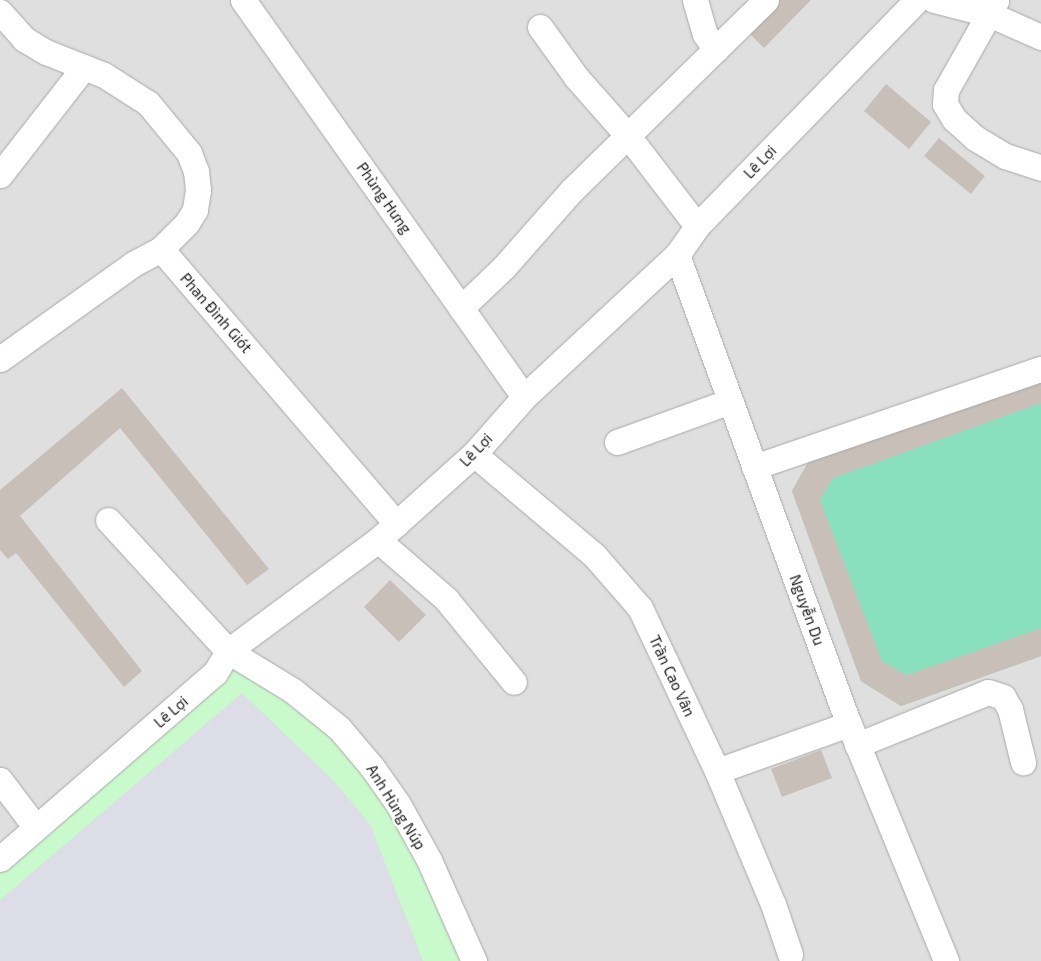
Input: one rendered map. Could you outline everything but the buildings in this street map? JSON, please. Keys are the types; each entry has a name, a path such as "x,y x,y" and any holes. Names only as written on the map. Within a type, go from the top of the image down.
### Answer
{"street":[{"name":"Phùng Hưng","path":"243,0 524,397"},
{"path":"695,0 705,34 716,50"},
{"path":"461,308 504,267 571,191 766,0"},
{"name":"Lê Lợi","path":"0,859 215,673 228,652 398,524 474,454 524,397 678,255 697,226 916,0"},
{"path":"934,0 993,7 1041,37"},
{"path":"993,7 946,90 944,104 954,119 975,138 1006,156 1041,168"},
{"path":"0,12 24,38 104,75 148,102 169,126 193,161 198,190 195,210 187,223 161,249 133,264 0,359"},
{"path":"540,27 576,77 628,136 697,226"},
{"path":"0,175 84,67"},
{"name":"Phan Đình Giót","path":"161,249 398,524"},
{"name":"Nguyễn Du","path":"678,255 853,735 946,961"},
{"path":"754,467 1041,368"},
{"path":"617,442 730,400"},
{"name":"Trần Cao Vân","path":"474,454 594,555 640,608 717,770 773,904 790,954"},
{"name":"Anh Hùng Núp","path":"108,520 228,652 292,690 339,728 372,767 398,804 429,860 474,961"},
{"path":"378,540 446,599 514,682"},
{"path":"0,840 205,661 228,652"},
{"path":"717,770 853,735 988,692 1003,697 1010,709 1023,762"},
{"path":"0,780 28,817"}],"shaded area":[{"path":"0,0 1041,0 1041,961 0,961"},
{"path":"242,693 333,780 370,824 423,961 0,961 0,900"}],"green space":[{"path":"1041,376 1041,656 901,706 861,681 792,491 811,457"},
{"path":"228,651 372,767 471,961 0,961 0,858"}]}
